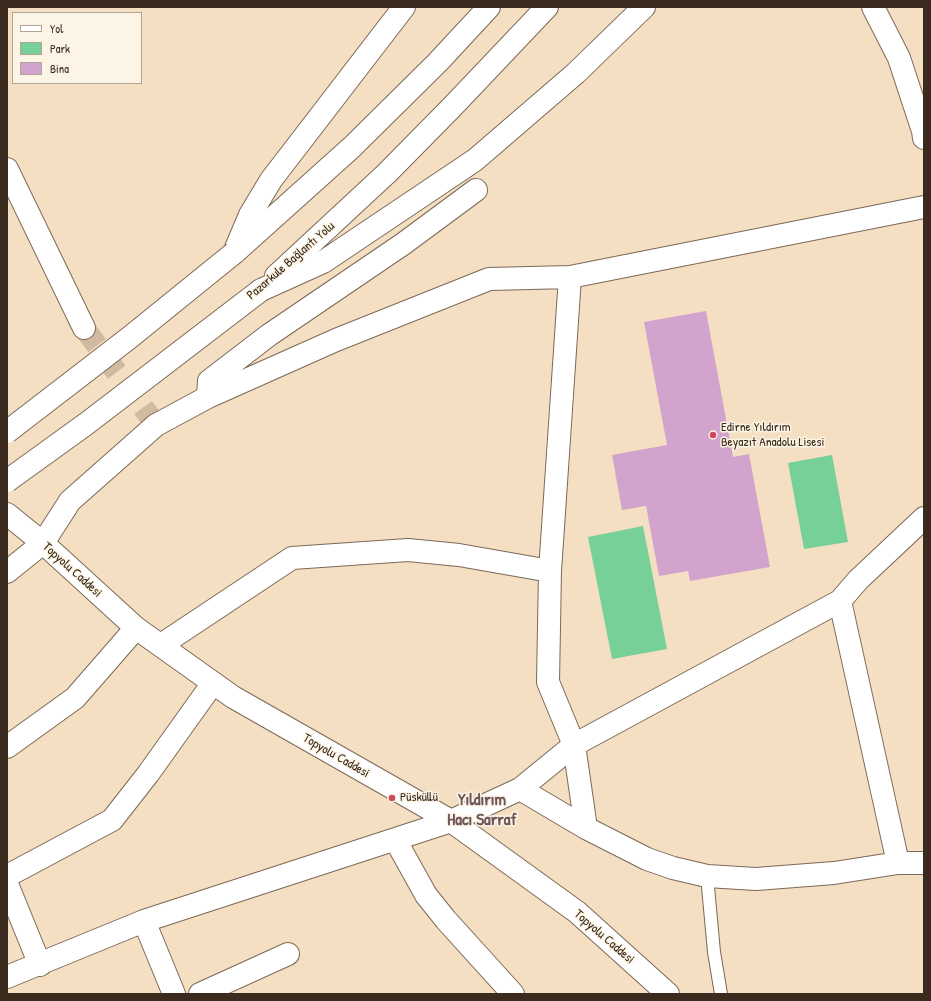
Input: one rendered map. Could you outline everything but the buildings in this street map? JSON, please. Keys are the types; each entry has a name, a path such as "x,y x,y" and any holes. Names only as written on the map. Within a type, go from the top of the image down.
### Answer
{"street":[{"path":"234,253 250,215 271,180 404,7"},
{"path":"7,432 129,338 234,253 352,147 438,62 489,7"},
{"name":"Pazarkule Bağlantı Yolu","path":"7,481 86,424 260,290 324,233 387,173 547,7"},
{"path":"260,290 323,262 475,160 576,73 644,7"},
{"path":"872,7 899,58 924,138"},
{"path":"7,169 84,328"},
{"path":"208,398 210,380 269,335 403,244 476,190"},
{"path":"7,572 43,542 70,501 156,424 208,398 336,340 489,279 570,277 924,207"},
{"path":"570,277 550,570 548,682 574,745 586,828"},
{"name":"Topyolu Caddesi","path":"7,514 43,542 136,628 232,697 452,822 577,912 668,994"},
{"path":"7,977 144,921 452,822 520,789 574,745 840,601 858,580 924,518"},
{"path":"161,646 292,558 408,550 459,555 550,570"},
{"path":"840,601 898,864"},
{"path":"7,747 75,698 136,628"},
{"path":"7,876 112,820 148,774 213,683"},
{"path":"520,789 586,828 647,859 673,868 707,876 756,879 834,873 924,862"},
{"path":"396,841 426,895 446,920 513,994"},
{"path":"7,884 40,964"},
{"path":"144,921 174,994"},
{"path":"203,993 288,954"}],"lane":[{"path":"707,876 714,952 721,994"}],"green space":[{"path":"832,455 848,542 804,549 788,463"},
{"path":"643,526 667,649 612,659 588,537"}],"tunnel":[{"path":"84,328 156,425"}],"place":[{"name":"Edirne Yıldırım Beyazıt Anadolu Lisesi","path":"713,435"},
{"name":"Püsküllü","path":"392,798"}],"district":[{"name":"Yıldırım Hacı Sarraf","path":"482,810"}]}
